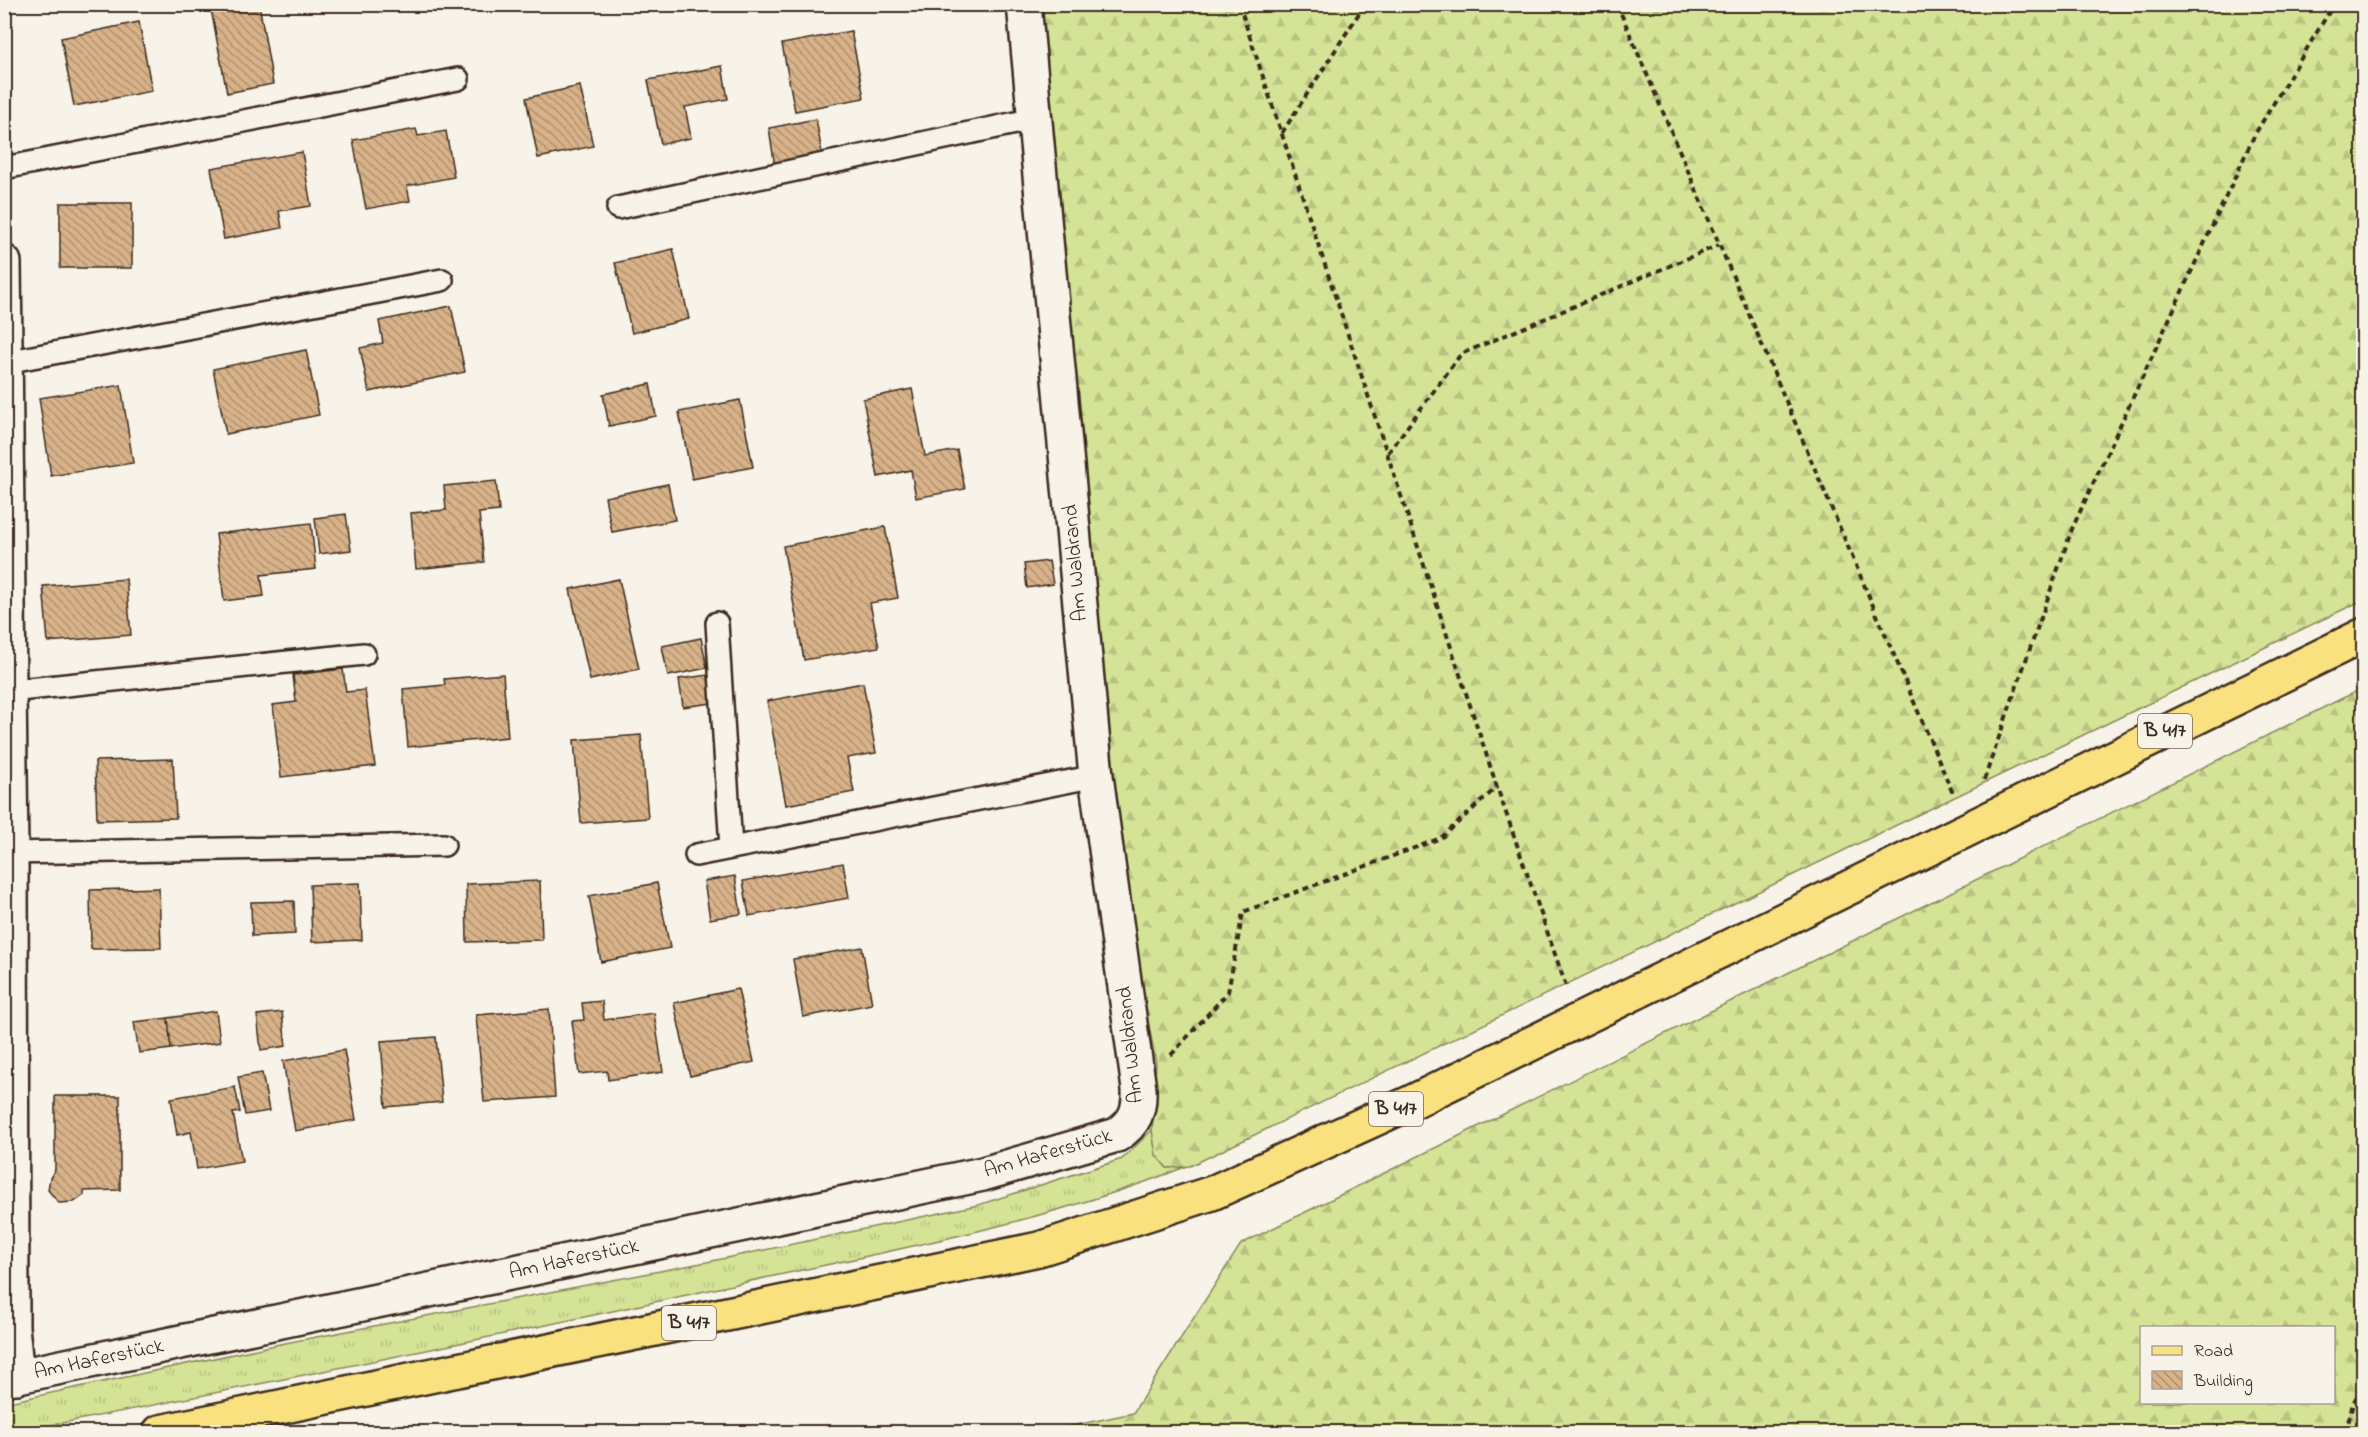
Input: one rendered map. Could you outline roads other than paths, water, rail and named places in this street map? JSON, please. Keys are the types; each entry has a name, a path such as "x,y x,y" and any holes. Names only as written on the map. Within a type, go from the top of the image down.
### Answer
{"main road":[{"name":"B 417","path":"160,1432 1039,1249 1212,1193 1410,1103 2364,635"}],"street":[{"name":"Am Waldrand","path":"1024,4 1096,776 1137,1104"},
{"path":"4,262 11,853 11,1378"},
{"name":"Am Haferstück","path":"11,1378 983,1174 1117,1135 1127,1129 1137,1104"}],"lane":[{"path":"4,168 458,80"},
{"path":"618,208 1034,119"},
{"path":"6,362 442,280"},
{"path":"717,623 732,848"},
{"path":"9,691 364,654"},
{"path":"696,855 1096,776"},
{"path":"11,853 444,845"}]}
